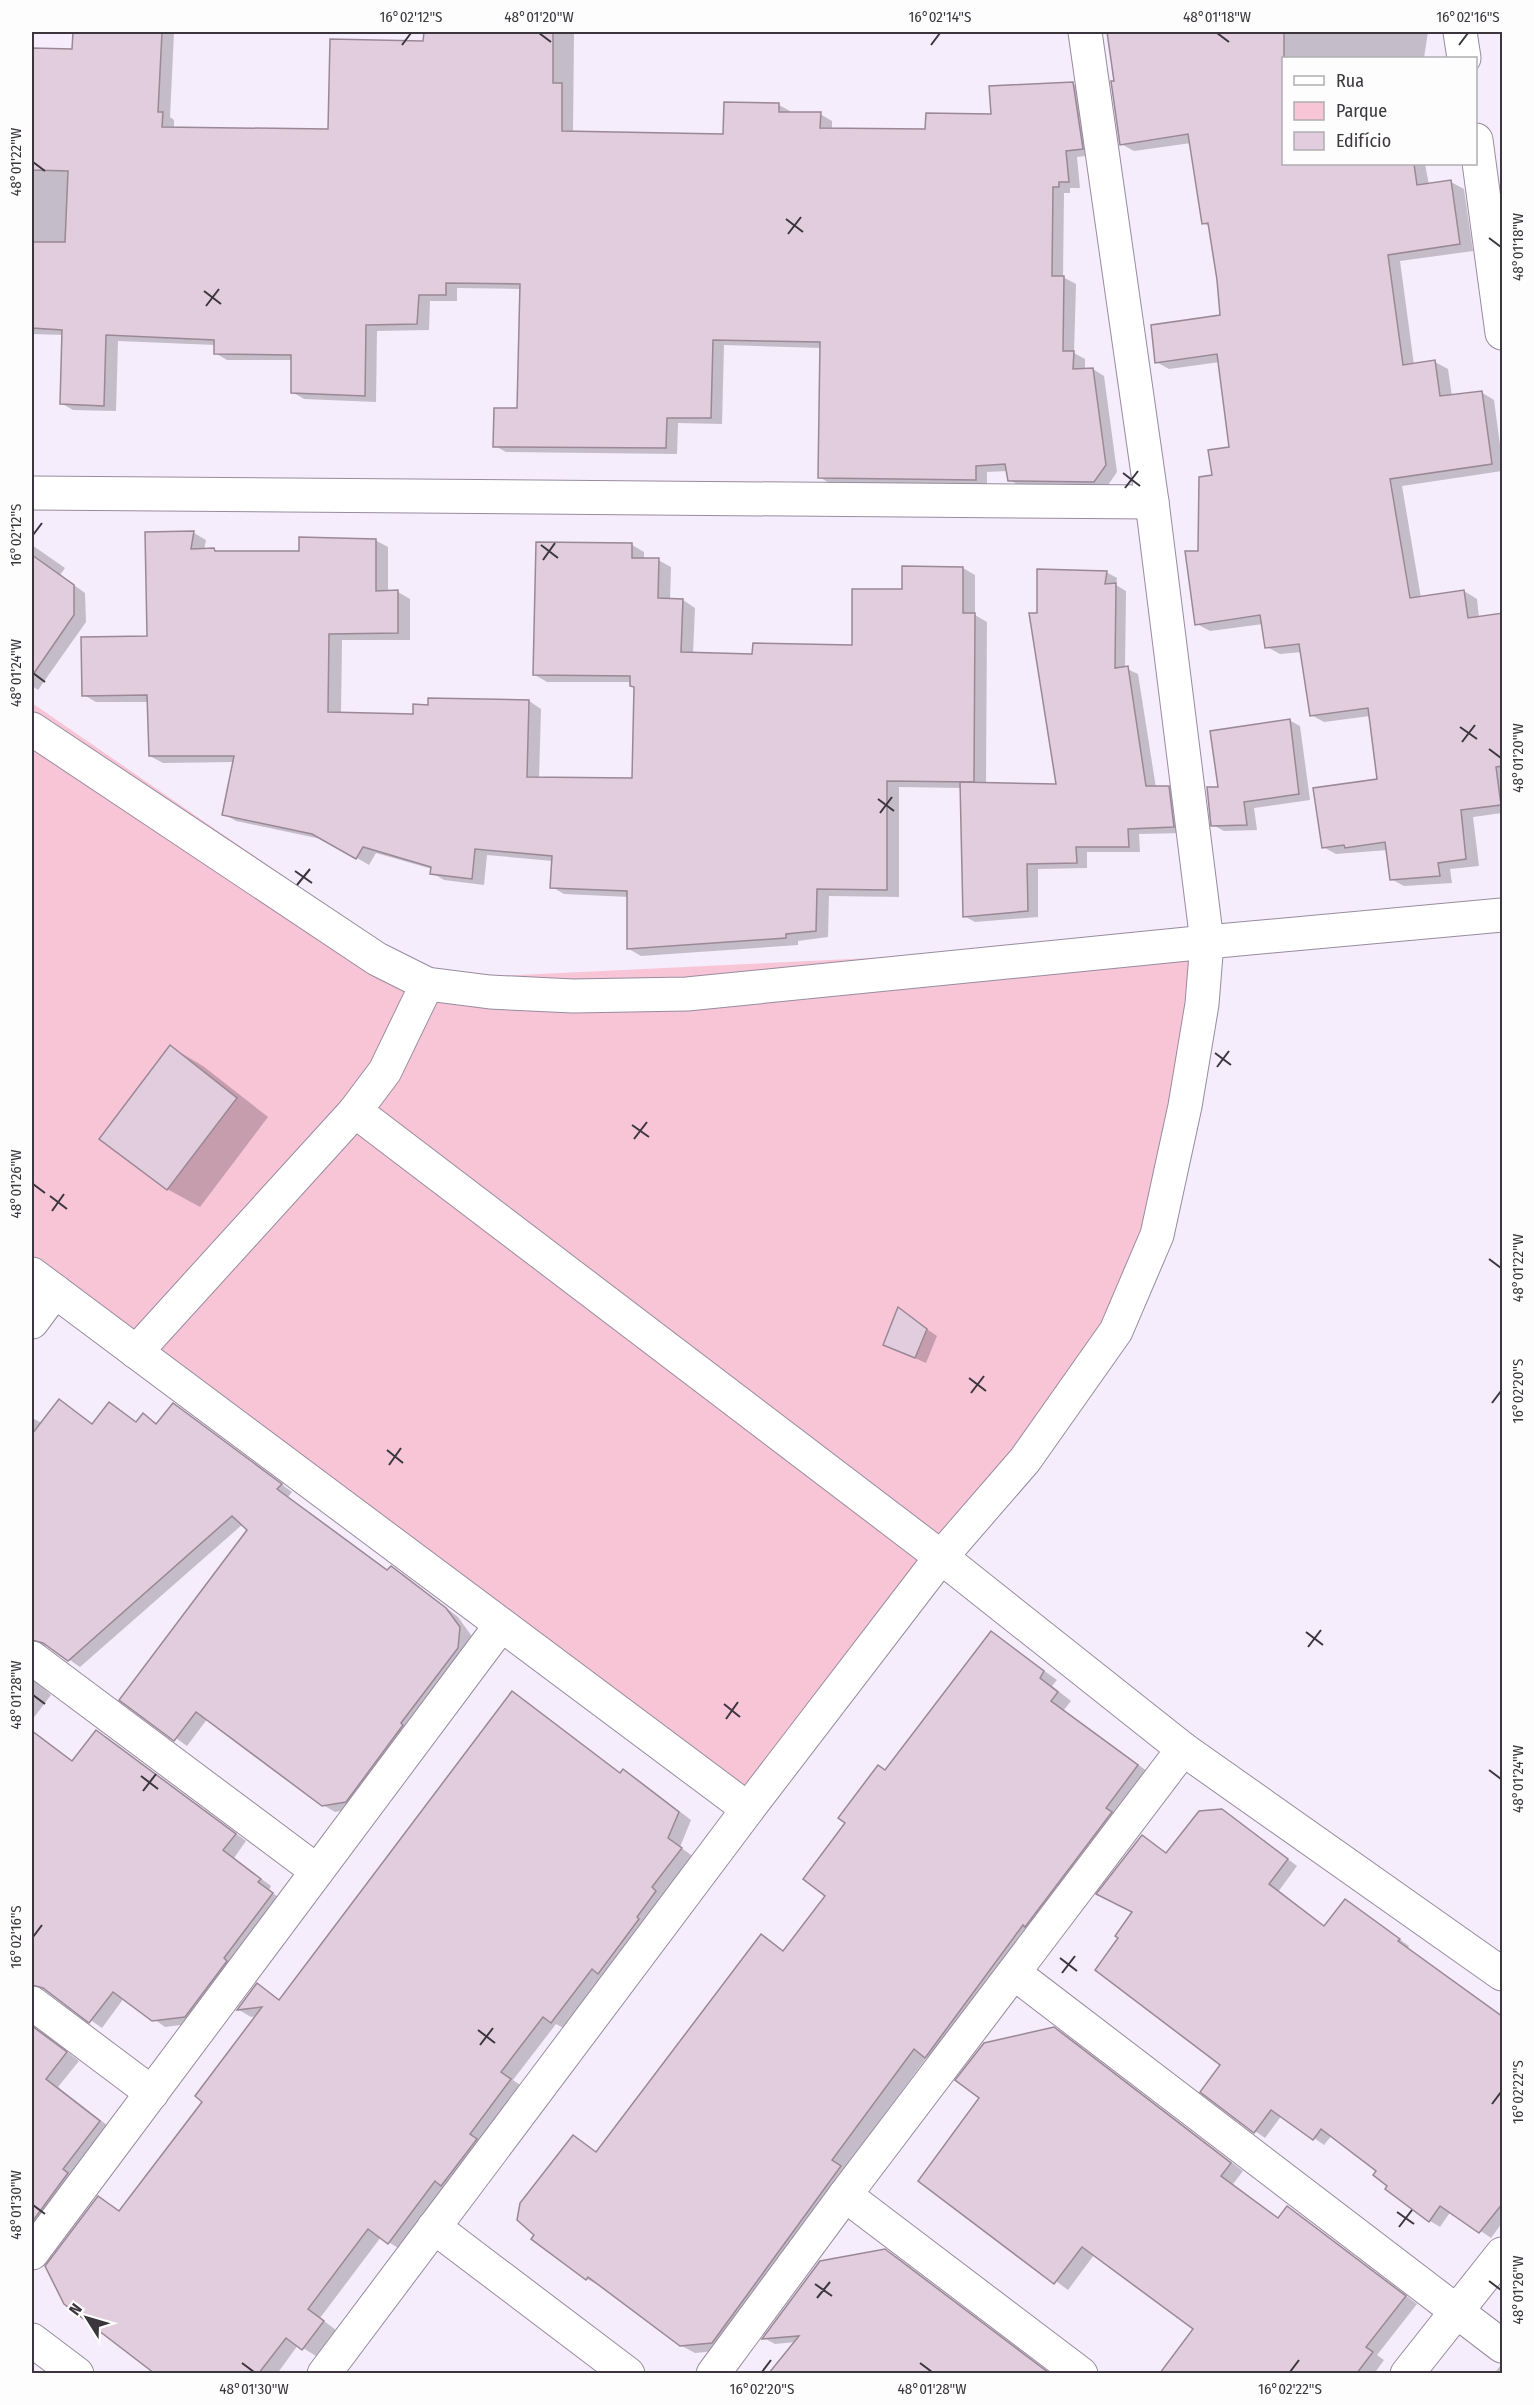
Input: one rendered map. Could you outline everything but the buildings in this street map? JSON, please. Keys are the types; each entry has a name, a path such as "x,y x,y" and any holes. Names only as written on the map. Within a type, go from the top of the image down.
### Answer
{"street":[{"path":"324,2373 748,1809 941,1557 1025,1460 1116,1330 1157,1235 1185,1106 1202,1004 1207,942 1152,502 1085,32"},
{"path":"1460,32 1464,57"},
{"path":"1477,147 1503,333"},
{"path":"32,493 1152,502"},
{"path":"32,729 377,959 427,984 490,992 561,996 687,994 1503,915"},
{"path":"136,1352 355,1111 384,1071 427,984"},
{"path":"355,1111 941,1557 1183,1749 1503,1974"},
{"path":"32,1322 43,1283 748,1809"},
{"path":"32,2253 501,1624"},
{"path":"32,1658 317,1871"},
{"path":"713,2373 1183,1749"},
{"path":"1014,1973 1503,2346"},
{"path":"32,2003 152,2093"},
{"path":"846,2195 1081,2373"},
{"path":"434,2227 628,2373"},
{"path":"1407,2373 1503,2254"},
{"path":"32,2340 77,2373"}],"green space":[{"path":"32,703 433,979 1207,942 1157,1211 1106,1332 748,1809 32,1274"}]}
